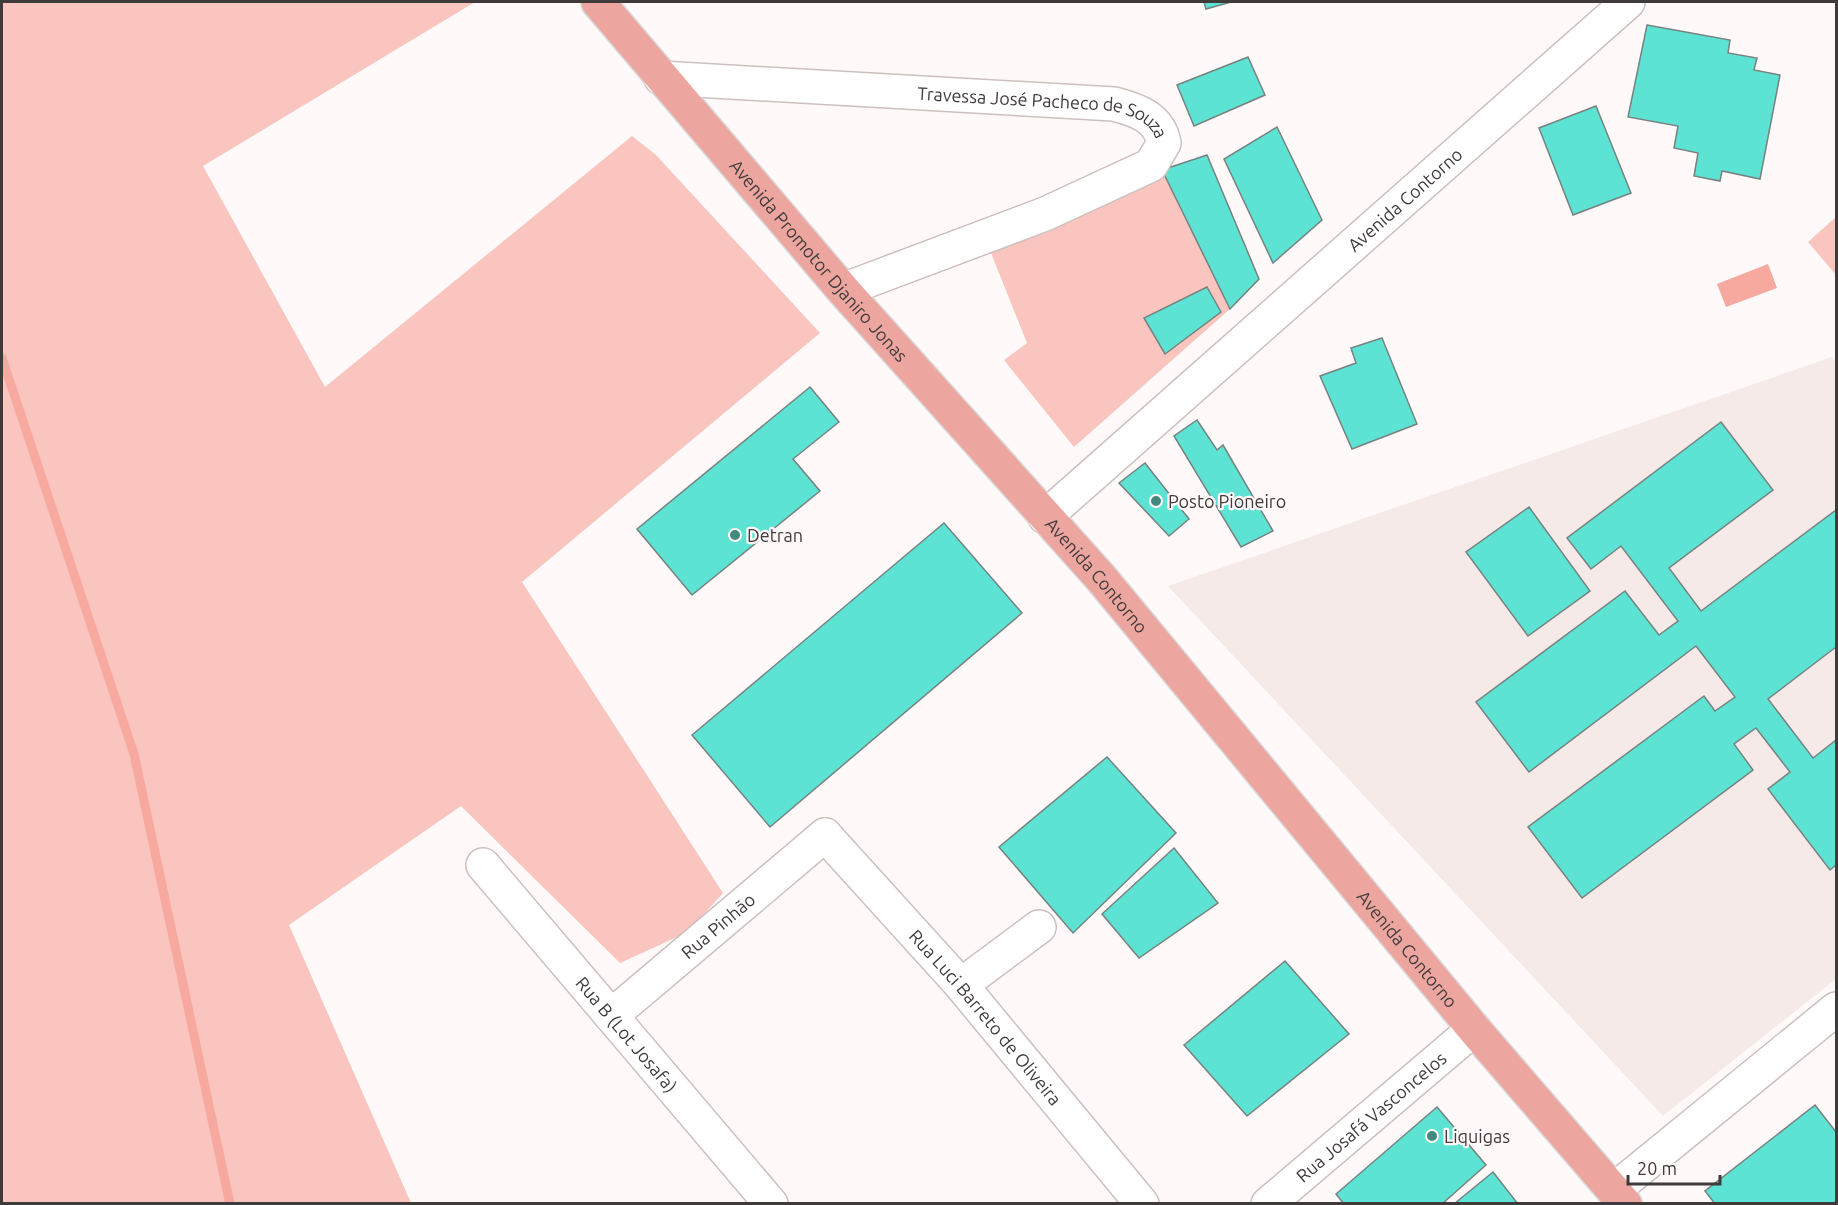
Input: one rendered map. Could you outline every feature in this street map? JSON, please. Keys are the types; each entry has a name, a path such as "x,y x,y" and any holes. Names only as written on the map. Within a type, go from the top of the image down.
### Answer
{"main road":[{"name":"Avenida Promotor Djaniro Jonas","path":"598,2 843,290 1045,517"},
{"name":"Avenida Contorno","path":"1045,517 1101,578 1474,1029 1620,1197"}],"street":[{"name":"Avenida Contorno","path":"1045,517 1628,2"},
{"name":"Travessa José Pacheco de Souza","path":"661,78 1114,104 1151,118 1162,133 1164,142 1151,165 1045,214 843,290"},
{"name":"Rua Luci Barreto de Oliveira","path":"825,835 961,985 1142,1203"},
{"name":"Rua Pinhão","path":"612,1016 825,835"},
{"name":"Rua B (Lot Josafa)","path":"483,865 771,1203"},
{"path":"961,985 1039,927"},
{"path":"1620,1197 1836,1009"},
{"name":"Rua Josafá Vasconcelos","path":"1268,1203 1474,1029"}],"shaded area":[{"path":"2,2 475,2 203,166 325,387 632,136 656,155 820,333 522,582 723,893 688,932 620,963 461,806 289,925 411,1203 2,1204"},
{"path":"1162,170 1230,309 1074,447 1004,360 1027,343 991,253"},
{"path":"1836,217 1836,275 1808,242"},
{"path":"1768,264 1777,288 1726,307 1717,284"},
{"path":"1832,357 1836,363 1836,510 1701,611 1669,568 1772,490 1721,423 1567,538 1591,568 1621,546 1678,621 1659,635 1625,591 1476,702 1529,772 1696,646 1735,697 1715,711 1703,696 1528,827 1734,744 1756,728 1790,772 1768,789 1830,870 1836,865 1836,979 1663,1116 1168,586","holes":["1529,507 1590,591 1528,636 1466,552"]},
{"path":"1836,647 1836,740 1813,758 1768,699"}],"building":[{"path":"1204,2 1231,2 1206,9"},
{"path":"1647,25 1730,40 1728,53 1757,58 1754,70 1780,75 1760,179 1722,171 1720,181 1694,176 1698,153 1674,148 1678,126 1628,117"},
{"path":"1248,57 1265,95 1194,126 1177,85"},
{"path":"1596,106 1631,193 1573,215 1539,128"},
{"path":"1277,127 1322,220 1273,263 1224,159"},
{"path":"1207,155 1259,279 1230,309 1162,170"},
{"path":"1207,287 1221,312 1165,354 1144,318"},
{"path":"1382,338 1417,424 1352,449 1320,376 1356,363 1351,348"},
{"path":"810,387 839,422 793,459 820,491 692,595 637,529"},
{"path":"1197,420 1217,450 1223,445 1273,531 1241,547 1174,436"},
{"path":"1721,422 1773,490 1669,568 1701,611 1836,510 1836,647 1768,699 1813,758 1836,740 1836,865 1830,870 1768,789 1790,772 1756,728 1734,744 1753,770 1582,898 1528,827 1704,696 1715,711 1735,697 1696,646 1529,772 1476,702 1625,591 1659,635 1678,621 1621,546 1591,569 1567,538"},
{"name":"Posto Pioneiro","path":"1145,463 1189,519 1169,536 1119,483"},
{"path":"1529,507 1590,591 1528,636 1466,552"},
{"path":"944,523 1022,613 770,827 692,735"},
{"path":"1107,757 1176,833 1073,933 999,847"},
{"path":"1174,848 1218,903 1139,958 1102,914"},
{"path":"1285,961 1349,1034 1247,1116 1184,1045"},
{"path":"1815,1105 1836,1132 1836,1201 1833,1204 1715,1204 1705,1191"},
{"name":"Liquigas","path":"1437,1107 1486,1165 1442,1204 1344,1204 1336,1194"},
{"path":"1493,1172 1518,1204 1454,1204"}],"waterway":[{"path":"2,358 134,754 230,1204"}],"place":[{"name":"Posto Pioneiro","path":"1156,501"},
{"name":"Detran","path":"735,535"},
{"name":"Liquigas","path":"1432,1136"}]}
